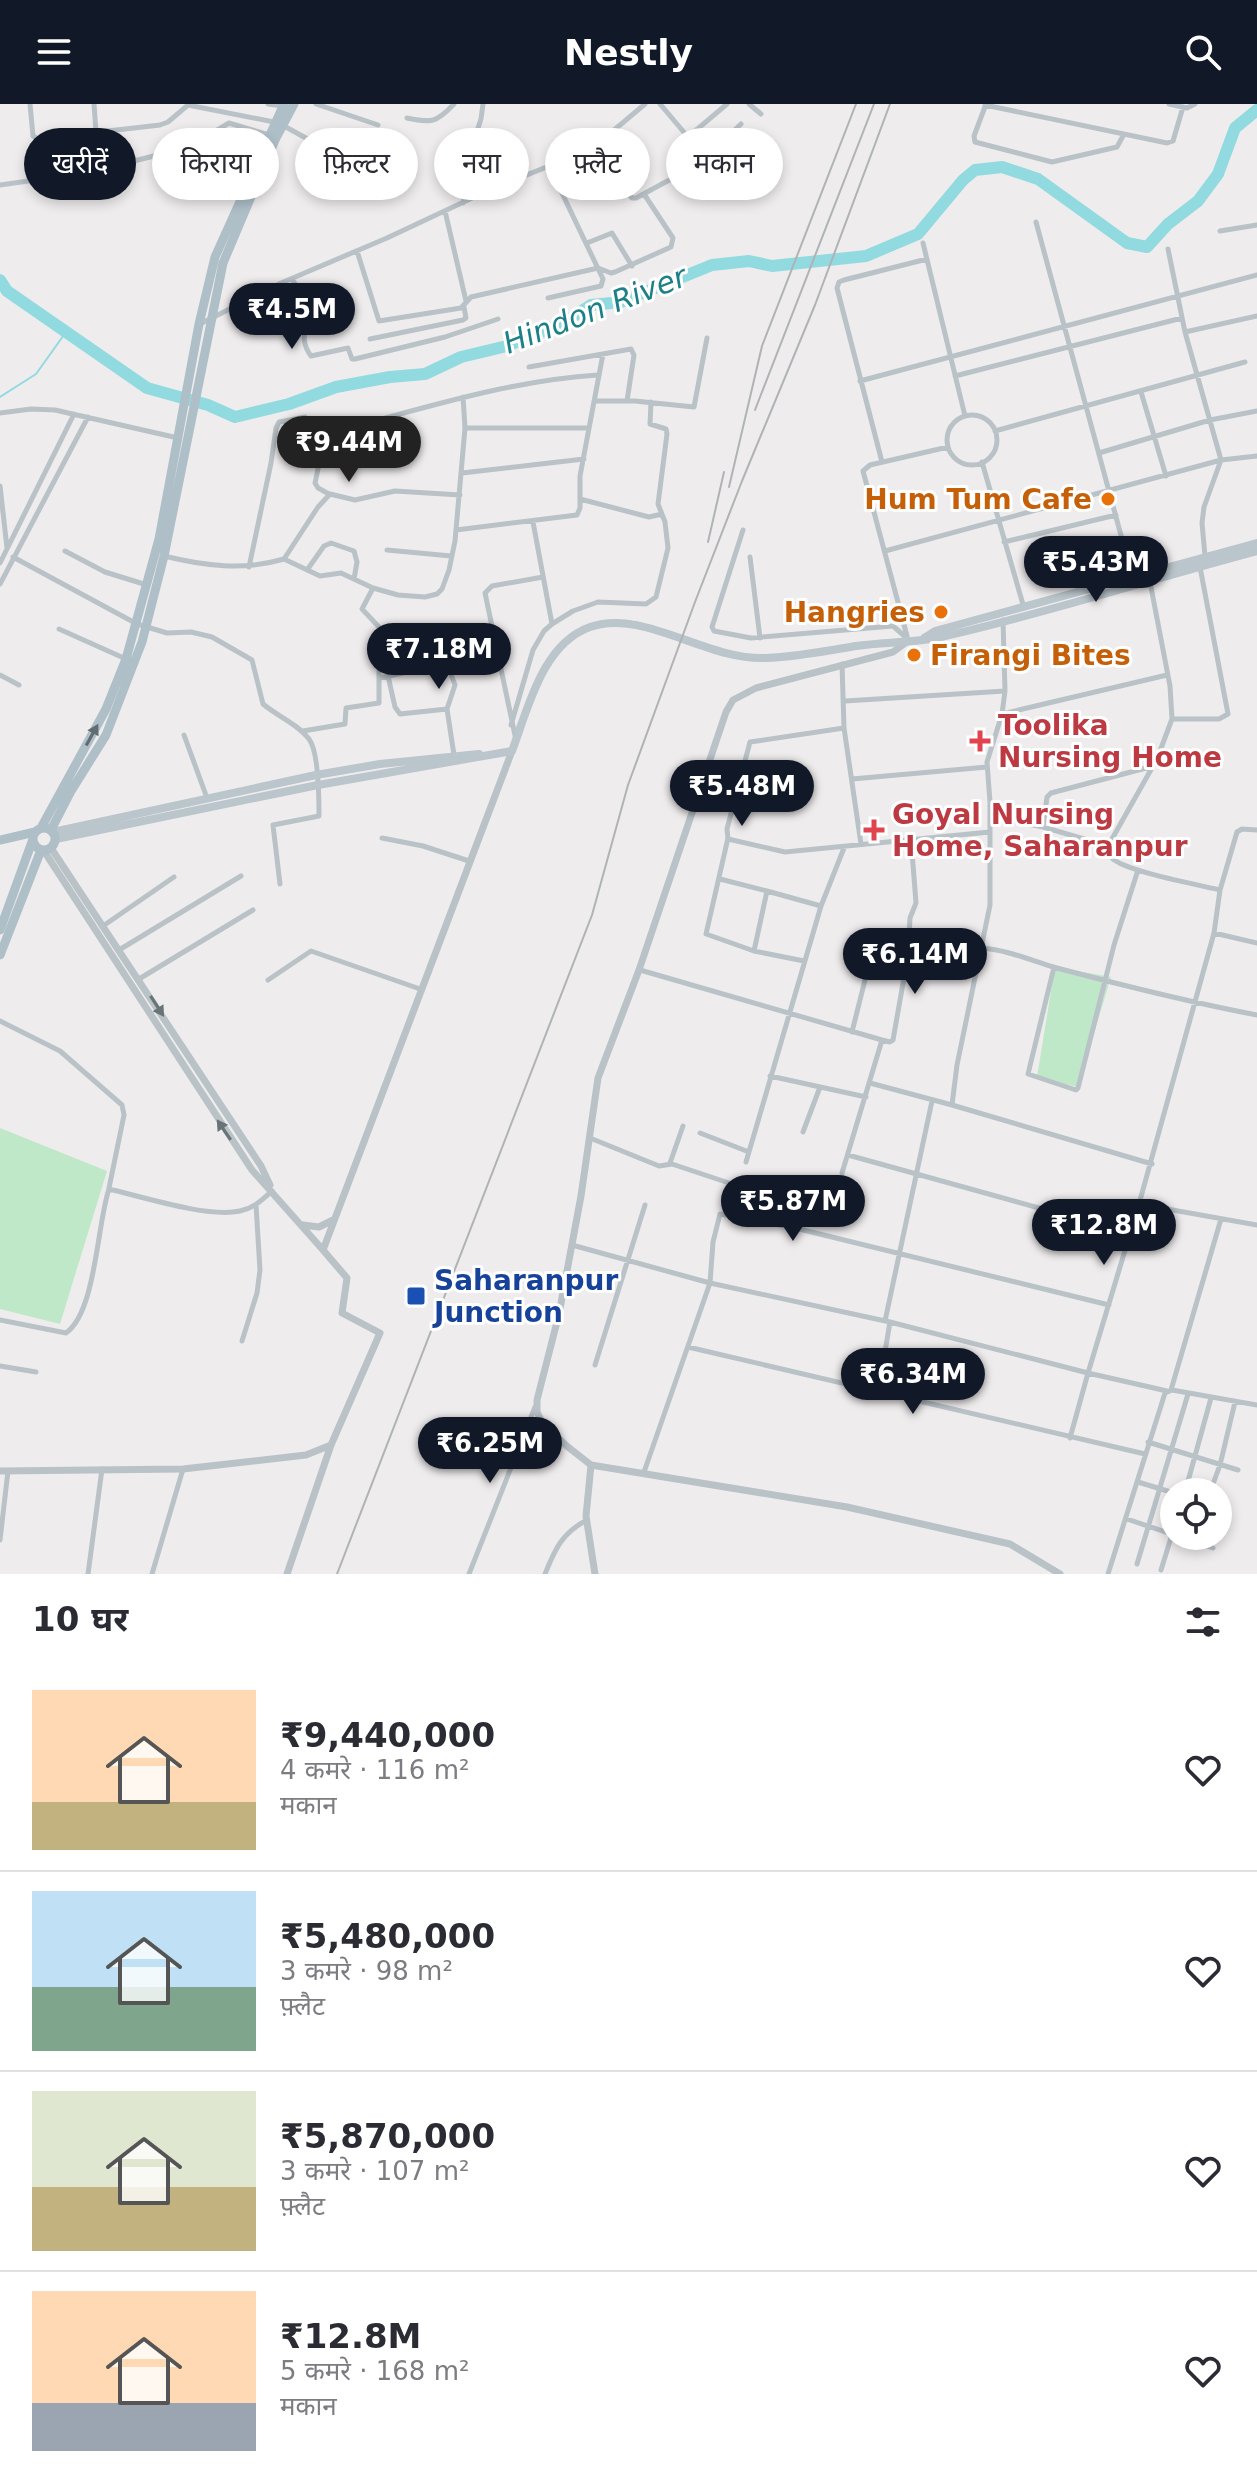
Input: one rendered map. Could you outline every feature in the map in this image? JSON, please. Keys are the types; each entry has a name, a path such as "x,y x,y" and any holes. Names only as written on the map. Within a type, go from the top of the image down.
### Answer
{"main road":[{"path":"276,128 294,104"},
{"path":"197,365 199,324 279,124 283,105"},
{"path":"0,930 106,709 142,626 148,585 165,528 181,437 210,319 215,257 241,200"},
{"path":"0,955 45,839 106,735 164,556 165,528"},
{"path":"1003,617 1024,608 1257,543"},
{"path":"45,839 207,798 512,751 554,655 579,632 599,624 612,621 635,624 720,653 755,658 923,638 935,631 1150,582 1257,551"},
{"path":"3,837 45,839 380,764 488,754"}],"street":[{"path":"30,104 34,128"},
{"path":"94,104 96,128"},
{"path":"130,128 164,124 182,109 194,104 279,124 295,133"},
{"path":"268,104 283,105"},
{"path":"316,104 378,125"},
{"path":"407,118 424,121 438,119 454,104"},
{"path":"463,203 470,152 483,104"},
{"path":"616,128 645,104"},
{"path":"660,104 688,137 727,104"},
{"path":"749,104 761,114"},
{"path":"1124,134 1117,147 1059,162 1045,162 975,142 974,136 986,104 1171,142 1183,107"},
{"path":"1169,104 1183,107 1195,104"},
{"path":"221,128 229,123 246,128"},
{"path":"650,191 697,165 741,124"},
{"path":"0,185 85,173 152,157"},
{"path":"199,324 292,279 545,170"},
{"path":"548,298 601,286 603,279 566,200"},
{"path":"357,251 379,321 465,304 471,297 598,268 611,273 632,266 673,245 673,238 648,200"},
{"path":"370,339 466,318 445,211"},
{"path":"1036,222 1133,577"},
{"path":"1220,231 1257,225"},
{"path":"587,243 612,233 632,266"},
{"path":"923,243 965,416"},
{"path":"1168,249 1185,332 1221,460 1204,507 1205,556"},
{"path":"882,462 838,294 839,282 927,259"},
{"path":"860,381 1257,275"},
{"path":"292,279 306,303 308,313 304,334 307,352 311,356 348,348 352,359 355,359 445,337 498,319"},
{"path":"1185,332 1257,316"},
{"path":"955,376 1182,318"},
{"path":"594,401 651,402 694,407 707,338"},
{"path":"529,367 630,349 634,352 627,401"},
{"path":"456,530 577,515 588,428 603,354"},
{"path":"995,431 1245,362"},
{"path":"310,458 309,441 321,435 463,397 598,375"},
{"path":"1141,392 1166,476"},
{"path":"284,559 320,576 341,573 373,588 398,595 432,596 442,589 456,530 460,495 465,428 463,397"},
{"path":"511,725 533,650 544,631 573,611 598,602 652,602 656,597 668,548 667,531 658,504 667,431 650,426 651,402"},
{"path":"0,413 31,409 181,437"},
{"path":"1099,453 1210,420 1257,411"},
{"path":"0,563 81,416"},
{"path":"0,584 81,416"},
{"path":"965,416 986,419 995,431 996,446 989,458 974,465 958,460 948,447 952,424 965,416"},
{"path":"249,567 276,428 279,422 305,417"},
{"path":"465,428 588,428"},
{"path":"321,435 321,455 315,483 330,494 355,500 395,491 460,495"},
{"path":"909,640 863,471 870,465 948,447"},
{"path":"885,551 1221,460 1257,456"},
{"path":"462,473 584,459"},
{"path":"982,462 1024,608"},
{"path":"0,486 7,549"},
{"path":"164,556 201,564 249,567 284,559 330,494"},
{"path":"580,499 649,517 662,514"},
{"path":"1004,542 1116,515"},
{"path":"533,522 552,624"},
{"path":"743,530 712,627 717,633 760,638 889,626 896,627 909,640"},
{"path":"307,570 324,546 331,543 354,551 357,557 354,579"},
{"path":"387,550 451,556"},
{"path":"65,551 105,572 148,585"},
{"path":"13,557 142,626 167,633 205,634 254,664 258,693 263,704 302,732 313,745 318,818 273,825 280,884"},
{"path":"750,557 760,638"},
{"path":"1172,719 1219,719 1228,714 1200,566"},
{"path":"516,741 485,593 492,586 543,577"},
{"path":"1150,582 1172,719 1151,767 1108,846 1113,859 1138,870 1220,890"},
{"path":"302,732 345,724 346,708 379,703 379,627 362,609 373,588"},
{"path":"952,1105 957,1065 990,905 991,817 987,767 1005,691 1003,617"},
{"path":"59,629 126,659"},
{"path":"469,1574 536,1406 550,1357 572,1245 598,1078 639,970 729,705 756,688 893,652 909,640"},
{"path":"842,664 844,728 861,844"},
{"path":"380,678 446,665 455,685 447,709 454,755"},
{"path":"0,675 19,685"},
{"path":"1002,714 1167,675"},
{"path":"388,676 395,707 400,714 447,709"},
{"path":"845,701 1005,691"},
{"path":"804,961 754,951 706,934 720,879 727,829 750,742 844,728"},
{"path":"184,735 207,798"},
{"path":"323,1250 512,751"},
{"path":"852,779 987,767"},
{"path":"1043,827 1047,797 1051,793 1151,767"},
{"path":"991,817 1043,827 1108,846"},
{"path":"1070,1438 1152,1164 1214,933 1220,890 1237,832 1242,829 1257,830"},
{"path":"728,838 785,852 990,832"},
{"path":"382,838 423,846 469,861"},
{"path":"45,839 261,1166 272,1191"},
{"path":"45,839 208,1106 252,1170 347,1278 341,1310 343,1315 380,1333 331,1445 287,1574"},
{"path":"639,970 788,1015 882,1040 893,1040 908,955 910,918 916,903 911,839"},
{"path":"746,1162 821,906 844,848"},
{"path":"1054,967 1028,1074 1074,1089 1078,1088 1114,945 1138,870"},
{"path":"119,950 241,876"},
{"path":"103,926 174,877"},
{"path":"720,879 821,906"},
{"path":"754,951 767,891"},
{"path":"139,979 253,910"},
{"path":"1214,933 1257,943"},
{"path":"982,948 997,949 1193,1003 1257,1015"},
{"path":"268,980 311,951 420,989"},
{"path":"852,1032 870,960 908,955"},
{"path":"0,1021 60,1051 122,1105 124,1115 96,1262 76,1326 66,1333 0,1320"},
{"path":"842,1173 882,1040"},
{"path":"770,1076 866,1097"},
{"path":"870,1083 1152,1164"},
{"path":"803,1132 820,1087"},
{"path":"878,1393 898,1253 932,1101"},
{"path":"670,1163 683,1126"},
{"path":"700,1133 749,1152"},
{"path":"589,1137 659,1166 670,1163 732,1184"},
{"path":"848,1155 1129,1233"},
{"path":"109,1189 209,1210 238,1211 256,1205 272,1191"},
{"path":"1139,1204 1257,1225"},
{"path":"242,1341 257,1293 260,1270 256,1205"},
{"path":"595,1365 645,1205"},
{"path":"644,1472 710,1283 713,1242 720,1214 791,1227 1109,1305"},
{"path":"301,1225 319,1227 335,1218"},
{"path":"1108,1574 1163,1396 1169,1391 1221,1219"},
{"path":"572,1245 710,1283 888,1322 1088,1373 1169,1391 1257,1405"},
{"path":"688,1347 1145,1454"},
{"path":"0,1366 36,1372"},
{"path":"1165,1478 1188,1394"},
{"path":"1190,1478 1211,1398"},
{"path":"1215,1478 1235,1402"},
{"path":"536,1406 543,1424 591,1465 847,1507 1010,1544 1060,1574"},
{"path":"1148,1442 1238,1470"},
{"path":"0,1540 4,1471 183,1469 306,1455 331,1445"},
{"path":"591,1465 587,1520 595,1574"},
{"path":"88,1574 102,1469"},
{"path":"152,1574 183,1469"},
{"path":"1138,1482 1160,1488"},
{"path":"1137,1564 1160,1496"},
{"path":"1127,1519 1160,1532"},
{"path":"545,1574 561,1538 587,1520"},
{"path":"1161,1570 1167,1550"}],"green space":[{"path":"1055,967 1111,977 1078,1087 1037,1077"},
{"path":"0,1128 107,1171 60,1324 0,1309"}],"waterway":[{"name":"Hindon River","path":"0,280 7,291 147,388 208,405 235,417 289,404 336,387 425,374 461,357 507,346 563,323 591,305 621,302 712,265 749,261 772,266 866,256 918,234 975,170 1002,167 1038,179 1127,243 1147,247 1168,224 1198,201 1218,174 1235,128 1257,110"},
{"path":"0,397 36,374 66,332"}],"railway":[{"path":"729,487 762,346 856,104"},
{"path":"755,410 874,104"},
{"path":"337,1574 592,915 628,785 695,602 815,305 890,104"},
{"path":"708,542 724,472"}],"place":[{"name":"Hum Tum Cafe","path":"1108,499"},
{"name":"Hangries","path":"941,612"},
{"name":"Firangi Bites","path":"914,655"},
{"name":"Toolika Nursing Home","path":"980,741"},
{"name":"Goyal Nursing Home, Saharanpur","path":"874,830"},
{"name":"Saharanpur Junction","path":"416,1296"}]}
